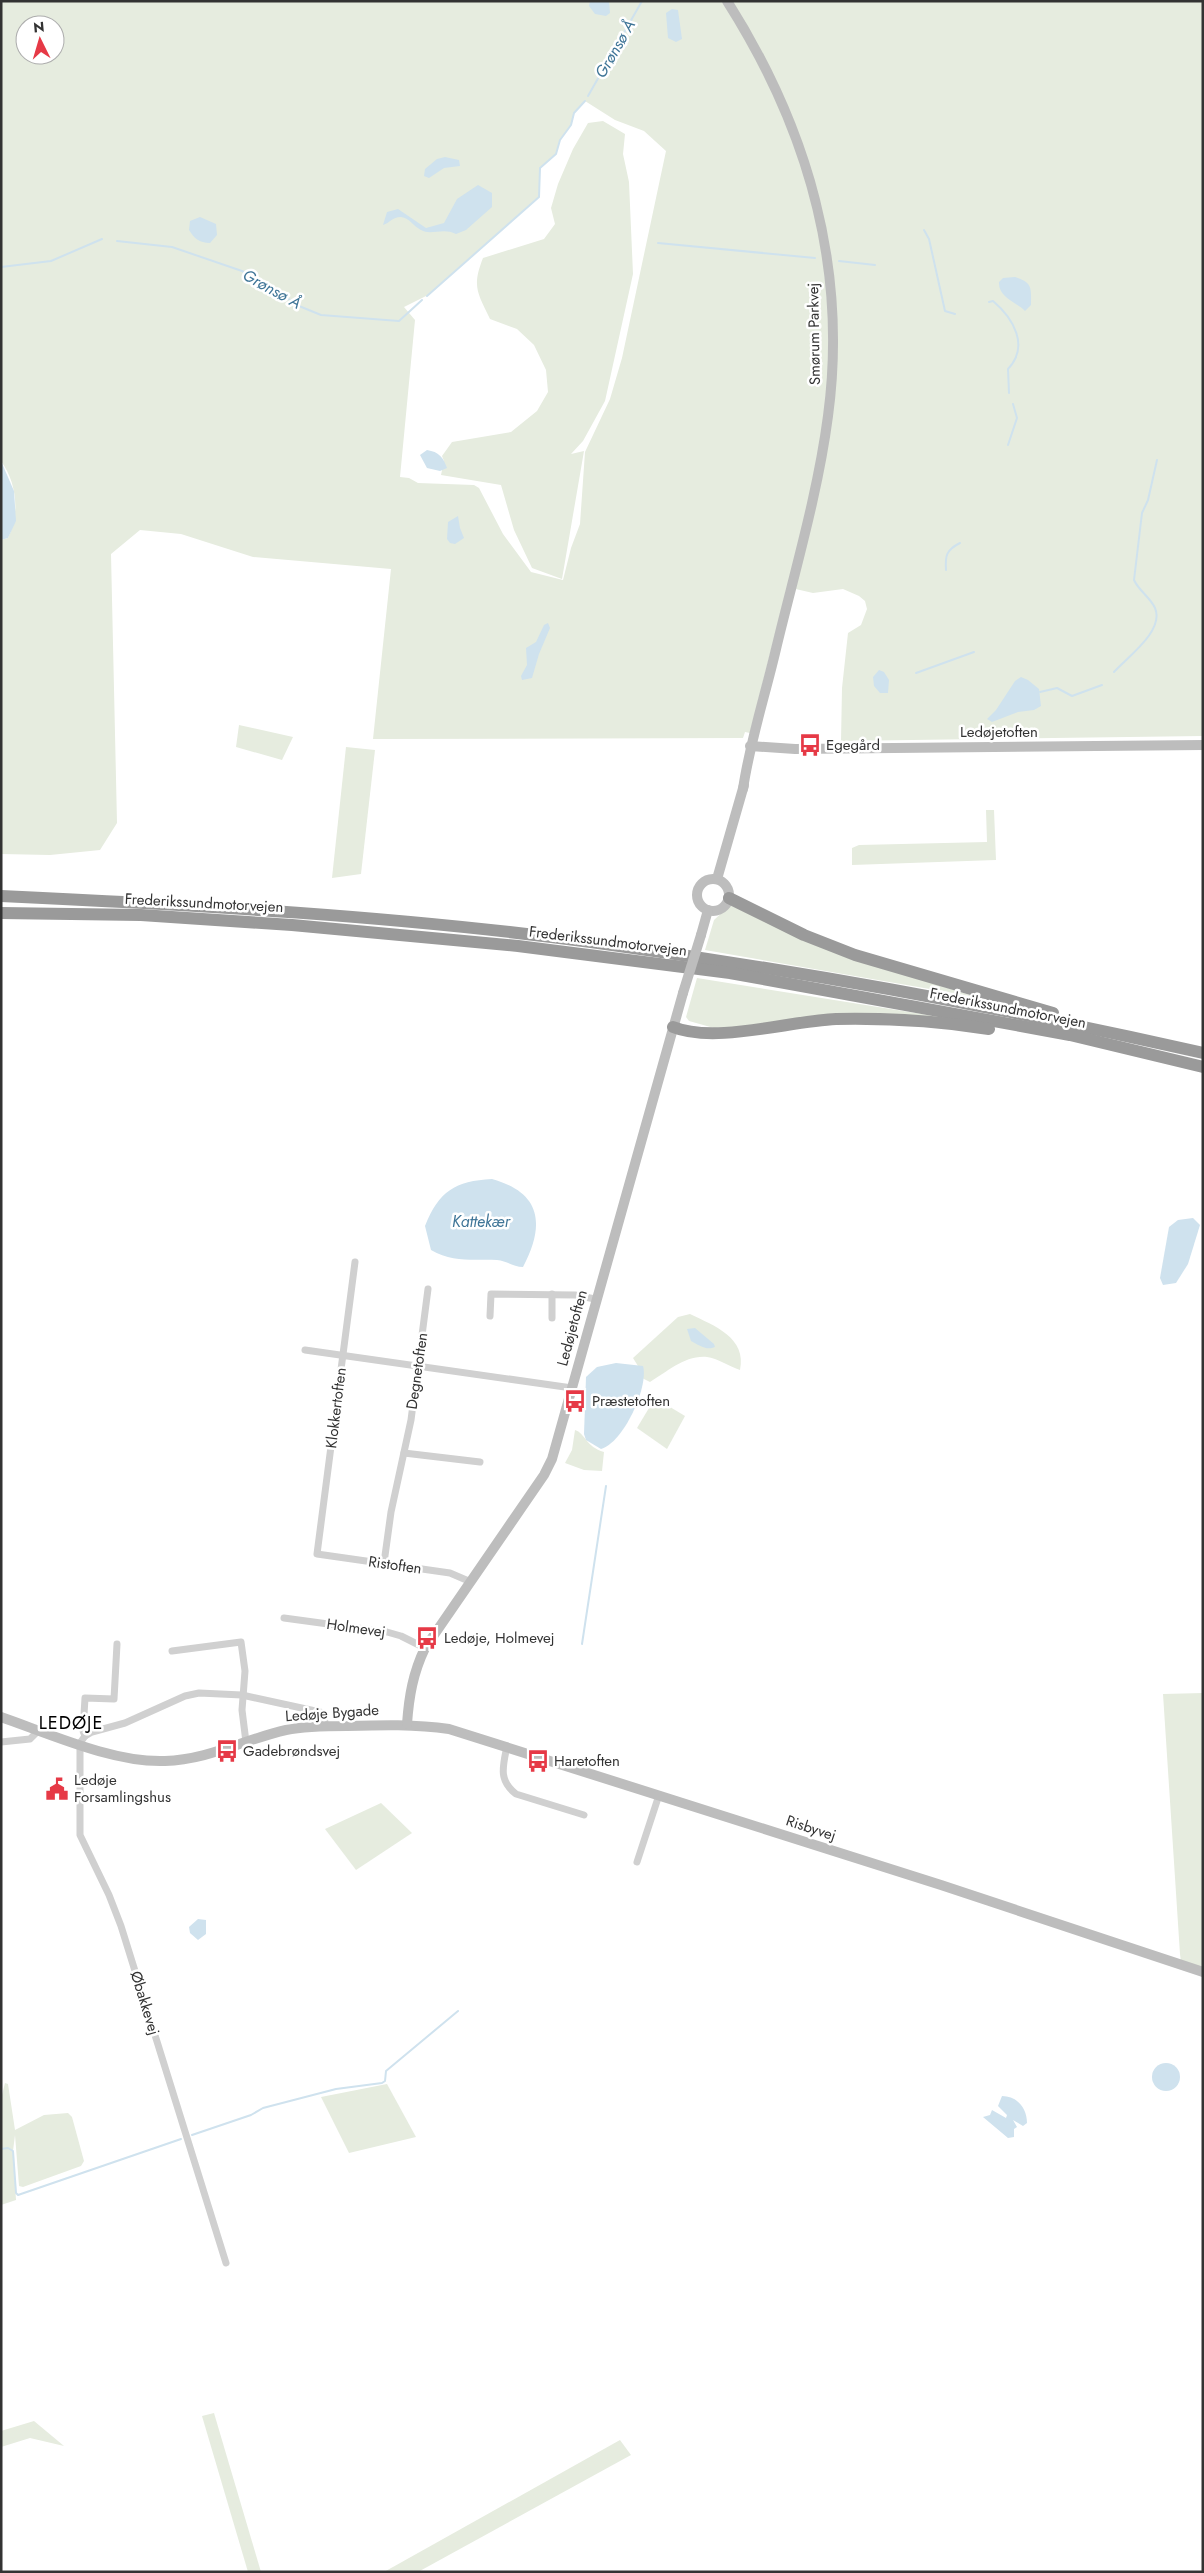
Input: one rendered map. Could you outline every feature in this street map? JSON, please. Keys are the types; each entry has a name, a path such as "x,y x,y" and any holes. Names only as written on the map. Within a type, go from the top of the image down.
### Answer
{"highway":[{"name":"Frederikssundmotorvejen","path":"1,896 169,904 300,913 589,942 835,979 983,1006 1203,1053"},
{"path":"729,898 804,935 855,955 1164,1044"},
{"name":"Frederikssundmotorvejen","path":"1,912 141,915 292,924 518,946 730,974 1070,1035 1203,1067"},
{"path":"673,1027 700,1033 835,1020 890,1019 973,1026 1157,1057"}],"street":[{"name":"Smørum Parkvej","path":"727,1 756,46 784,106 803,155 822,226 832,304 832,364 822,452 753,749"},
{"name":"Ledøjetoften","path":"753,749 1203,745"},
{"path":"717,879 753,749"},
{"path":"717,879 727,886 729,898 718,910 708,910 698,902 697,890 705,880 717,879"},
{"name":"Ledøjetoften","path":"407,1724 410,1686 415,1667 424,1648 548,1467 559,1437 595,1299 708,910"},
{"name":"Klokkertoften","path":"317,1554 355,1262"},
{"name":"Degnetoften","path":"384,1563 391,1512 404,1452 418,1366 428,1289"},
{"path":"490,1316 491,1294 575,1294 595,1299"},
{"path":"552,1294 552,1318"},
{"path":"305,1350 572,1388"},
{"path":"404,1452 480,1462"},
{"name":"Ristoften","path":"317,1554 450,1573 471,1582"},
{"name":"Holmevej","path":"284,1618 387,1632 401,1636 424,1648"},
{"path":"172,1651 241,1642 245,1671 242,1695 246,1742"},
{"path":"117,1644 114,1699 85,1698 82,1740 185,1696 199,1693 242,1695 320,1712 323,1714 326,1726"},
{"name":"Ledøje Bygade","path":"1,1717 39,1730 82,1740 128,1759 164,1762 196,1757 286,1730 326,1726 407,1724"},
{"name":"Risbyvej","path":"407,1724 449,1728 507,1746 1203,1972"},
{"path":"1,1742 30,1739 39,1730"},
{"name":"Øbakkevej","path":"82,1740 80,1835 109,1895 121,1926 226,2263"},
{"path":"507,1746 502,1770 508,1788 516,1794 584,1815"},
{"path":"637,1862 659,1795"}],"shaded area":[{"path":"1,1 1203,1 1203,736 841,741 842,688 848,633 861,625 867,609 865,601 859,596 843,589 813,593 787,587 750,733 745,732 743,738 373,739 391,569 253,557 181,534 140,530 111,554 117,823 100,850 50,855 1,854 1,540 8,538 12,529 15,509 11,479 1,461","holes":["585,101 615,120 644,131 666,151 622,358 610,399 585,452 580,524 571,548 563,580 531,572 503,534 479,488 474,485 418,483 409,478 400,477 415,320 404,307 430,294 539,197 540,168 556,154 560,140 571,125 574,113"]},
{"path":"603,121 625,134 623,154 629,182 633,274 605,401 583,441 571,454 584,451 562,579 532,568 514,530 501,485 441,475 444,461 442,456 452,442 511,432 537,411 548,392 546,370 534,345 517,329 490,319 479,295 478,276 483,258 544,239 555,224 551,208 558,184 573,149 588,123"},
{"path":"239,725 293,737 282,760 236,747"},
{"path":"346,747 375,750 361,874 332,878"},
{"path":"986,810 994,810 996,860 852,865 852,848 859,845 987,842"},
{"path":"730,905 824,948 976,997 705,950 714,920"},
{"path":"697,978 947,1018 714,1028 689,1021 686,1017"},
{"path":"690,1314 719,1329 734,1341 739,1349 741,1359 740,1370 711,1358 699,1357 684,1361 650,1382 642,1378 643,1366 638,1366 633,1358 678,1317"},
{"path":"655,1398 685,1416 667,1449 637,1428"},
{"path":"575,1430 593,1447 604,1452 602,1471 584,1470 565,1463 572,1450"},
{"path":"1203,1693 1203,1969 1181,1962 1163,1694"},
{"path":"381,1803 412,1833 356,1870 325,1829"},
{"path":"5,2083 8,2084 15,2130 44,2115 68,2113 72,2117 84,2161 81,2166 23,2187 19,2186 15,2135 13,2151 16,2200 1,2205 1,2099"},
{"path":"387,2084 416,2137 349,2153 321,2097"},
{"path":"214,2413 261,2572 248,2572 202,2416"},
{"path":"34,2421 64,2446 30,2438 1,2447 1,2431"},
{"path":"620,2440 631,2455 418,2572 384,2572"}],"water":[{"path":"590,1 609,1 610,13 606,16 595,14 589,6"},
{"path":"672,9 678,10 682,39 676,42 668,38 666,13"},
{"path":"445,157 459,160 460,166 444,168 429,178 424,176 425,169 437,159"},
{"path":"478,185 492,193 492,207 466,230 456,234 446,231 425,232 401,217 395,218 383,225 387,212 398,209 426,228 444,223 457,199"},
{"path":"200,217 216,224 217,235 210,243 197,240 189,230 190,221"},
{"path":"1015,277 1030,287 1031,305 1025,311 1004,295 999,287 999,282 1003,278"},
{"path":"427,450 435,452 440,456 447,468 440,471 427,468 420,455"},
{"path":"1,461 14,491 16,521 8,538 1,540"},
{"path":"458,516 464,538 455,544 450,543 447,539 448,522"},
{"path":"548,623 550,628 539,654 532,678 522,680 521,676 527,665 526,648 536,642 544,625"},
{"path":"879,670 884,672 889,680 888,693 880,693 874,686 873,677"},
{"path":"1021,677 1039,689 1041,706 1034,710 1018,712 992,722 987,719 996,710 1015,681"},
{"name":"Kattekær","path":"492,1179 509,1185 521,1193 530,1202 534,1212 536,1224 534,1238 523,1267 497,1260 455,1259 431,1250 425,1226 436,1204 450,1190 458,1186 468,1182"},
{"path":"1193,1218 1200,1225 1188,1264 1176,1283 1163,1285 1160,1278 1169,1227 1178,1220"},
{"path":"695,1328 715,1347 706,1348 691,1341 687,1329"},
{"path":"616,1363 643,1366 642,1387 626,1426 609,1445 601,1449 586,1440 584,1434 586,1377 597,1367"},
{"path":"198,1919 206,1920 206,1934 198,1940 190,1933 189,1927"},
{"path":"1166,2063 1176,2067 1180,2077 1176,2087 1166,2091 1156,2087 1152,2077 1156,2067"},
{"path":"1002,2096 1017,2101 1023,2108 1027,2118 1027,2123 1023,2126 1013,2120 1017,2127 1014,2129 1014,2137 1008,2138 983,2117 990,2115 992,2110 1006,2118 1007,2115 998,2106"}],"waterway":[{"name":"Grønsø Å","path":"588,96 642,1"},
{"name":"Grønsø Å","path":"427,296 539,197 540,168 556,154 560,140 571,125 574,113 585,101"},
{"path":"924,230 929,239 945,311 955,314"},
{"name":"Grønsø Å","path":"1,267 51,261 102,239"},
{"name":"Grønsø Å","path":"117,241 172,247 242,271 268,285 299,306 321,315 399,321 422,300"},
{"path":"658,243 815,258"},
{"path":"839,261 875,265"},
{"path":"989,302 993,301 1007,316 1016,333 1018,342 1018,351 1008,369 1009,393"},
{"path":"1008,445 1017,418 1013,404"},
{"path":"1114,672 1150,635 1157,617 1153,604 1134,580 1142,513 1148,500 1157,460"},
{"path":"946,570 947,554 960,543"},
{"path":"916,673 974,652"},
{"path":"1040,692 1057,688 1072,696 1102,685"},
{"path":"582,1644 606,1486"},
{"path":"192,2135 251,2115 263,2108 336,2089 382,2083 385,2081 386,2071 458,2011"},
{"path":"1,2149 8,2148 13,2151 16,2193 18,2195 181,2139"}],"place":[{"name":"Egegård","path":"810,745"},
{"name":"Præstetoften","path":"575,1401"},
{"name":"Ledøje, Holmevej","path":"427,1638"},
{"name":"Gadebrøndsvej","path":"227,1751"},
{"name":"Haretoften","path":"538,1761"},
{"name":"Ledøje Forsamlingshus","path":"57,1789"}],"district":[{"name":"LEDØJE","path":"71,1723"}]}
